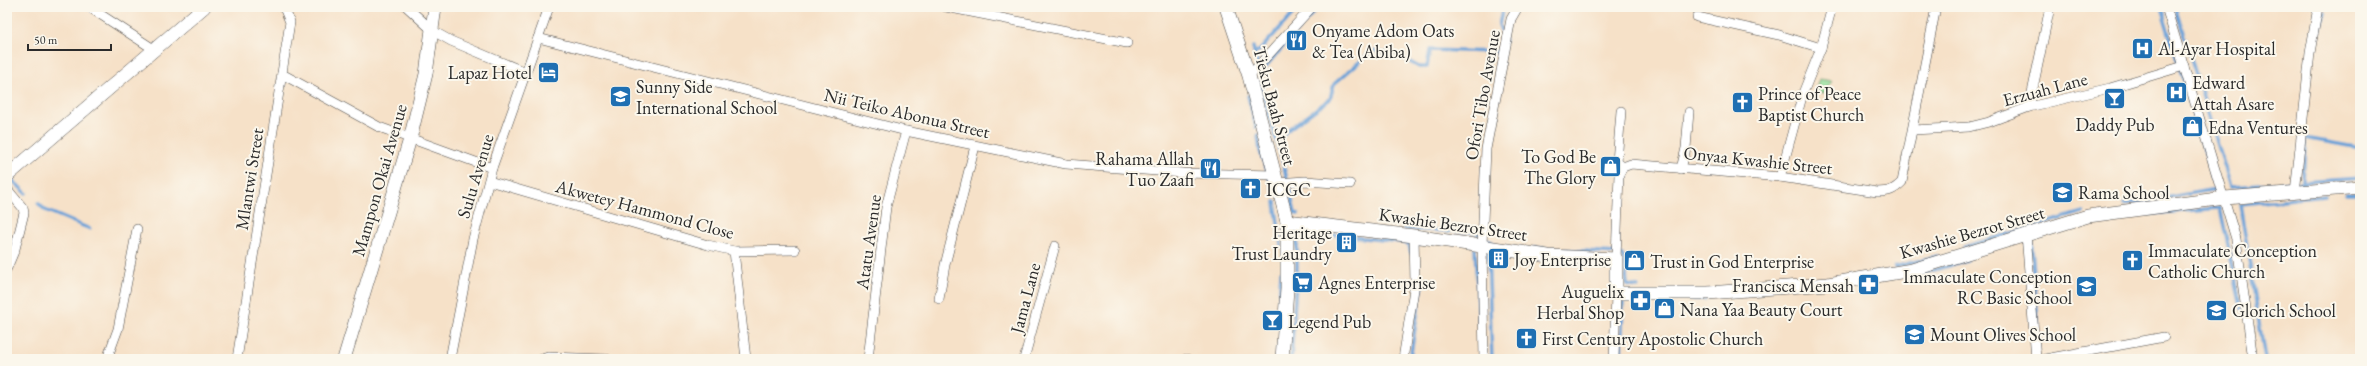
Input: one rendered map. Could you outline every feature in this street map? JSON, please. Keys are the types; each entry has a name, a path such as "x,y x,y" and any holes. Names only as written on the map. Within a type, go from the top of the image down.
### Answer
{"street":[{"path":"89,7 155,50"},
{"path":"7,176 204,7"},
{"path":"407,7 433,31 451,41 525,72"},
{"name":"Mampon Okai Avenue","path":"344,359 410,140 426,74 433,31 435,7"},
{"name":"Sulu Avenue","path":"450,359 473,239 492,168 549,7"},
{"path":"946,7 1127,43"},
{"name":"Tieku Baah Street","path":"1226,7 1249,76 1287,221 1287,289 1282,359"},
{"path":"1249,76 1312,7"},
{"name":"Ofori Tibo Avenue","path":"1484,359 1482,245 1486,149 1501,64 1511,19 1518,7"},
{"path":"1780,177 1803,93 1821,48 1832,7"},
{"name":"Onyaa Kwashie Street","path":"1623,167 1631,164 1780,177 1877,192 1891,190 1902,182 1936,7"},
{"path":"2029,107 2050,7"},
{"path":"2166,7 2225,198 2236,239 2253,359"},
{"path":"2295,193 2310,53 2318,7"},
{"name":"Mlantwi Street","path":"237,359 290,22 285,8"},
{"path":"1697,17 1779,35 1821,48"},
{"name":"Nii Teiko Abonua Street","path":"538,38 906,131 1066,164 1183,174 1350,184"},
{"name":"Erzuah Lane","path":"1913,130 1969,127 1989,122 2029,107 2110,88 2184,66"},
{"path":"282,74 379,127 410,140 492,168"},
{"path":"1614,359 1619,174 1623,167 1617,162 1621,111"},
{"path":"1681,169 1686,148 1689,112"},
{"name":"Atatu Avenue","path":"868,359 886,207 906,131"},
{"path":"939,299 945,265 975,146"},
{"name":"Akwetey Hammond Close","path":"489,181 646,229 734,251 795,250"},
{"name":"Kwashie Bezrot Street","path":"1616,293 1708,293 1828,284 1912,270 2088,216 2225,198 2360,187"},
{"path":"7,189 23,208 24,213 15,249 7,268"},
{"name":"Kwashie Bezrot Street","path":"1287,221 1482,245 1548,256 1616,259"},
{"path":"107,359 118,329 137,229"},
{"path":"2026,234 2036,359"},
{"path":"1403,359 1415,283 1414,236"},
{"name":"Jama Lane","path":"1024,359 1056,246"},
{"path":"734,251 746,359"},
{"path":"2045,359 2164,337"},
{"path":"542,359 548,357 607,359"}],"green space":[{"path":"1820,79 1832,81 1824,93 1816,92"}],"waterway":[{"path":"1254,53 1260,50 1299,7"},
{"path":"1259,74 1318,7"},
{"path":"1503,7 1499,25 1505,41"},
{"path":"2124,205 2216,189 2161,7"},
{"path":"2175,7 2231,187 2360,178"},
{"path":"2315,45 2325,12"},
{"path":"7,13 11,17 7,22"},
{"path":"1253,47 1262,84 1260,85 1283,163 1295,213 1298,214"},
{"path":"1277,142 1290,128 1330,99 1334,84 1372,51 1394,53 1419,67 1427,67 1430,50 1494,52 1503,50"},
{"path":"1248,96 1256,127"},
{"path":"1258,135 1260,151 1273,190"},
{"path":"2305,138 2360,148"},
{"path":"2303,181 2305,142"},
{"path":"11,179 26,193"},
{"path":"2346,194 2360,194"},
{"path":"2265,359 2240,204 2326,196"},
{"path":"1275,202 1281,245"},
{"path":"38,203 45,210 90,229"},
{"path":"2148,214 2220,208 2242,310"},
{"path":"1964,247 2083,212"},
{"path":"1404,229 1475,232 1493,243"},
{"path":"1291,359 1297,268 1297,231 1401,242 1409,245 1411,253"},
{"path":"2031,238 2038,323"},
{"path":"1535,248 1616,253 1622,255 1625,262 1627,285 1638,287"},
{"path":"1475,249 1479,322"},
{"path":"1488,252 1492,359"},
{"path":"1895,267 1937,256"},
{"path":"1921,274 1967,260"},
{"path":"1279,305 1281,272"},
{"path":"1410,359 1422,285 1418,274"},
{"path":"1621,359 1623,300 1627,299"},
{"path":"1689,299 1705,299"}],"place":[{"name":"Onyame Adom Oats & Tea (Abiba)","path":"1297,40"},
{"name":"Al-Ayar Hospital","path":"2142,48"},
{"name":"Lapaz Hotel","path":"548,72"},
{"name":"Edward Attah Asare","path":"2176,92"},
{"name":"Sunny Side International School","path":"620,96"},
{"name":"Daddy Pub","path":"2115,99"},
{"name":"Prince of Peace Baptist Church","path":"1743,103"},
{"name":"Edna Ventures","path":"2193,127"},
{"name":"To God Be The Glory","path":"1611,166"},
{"name":"Rahama Allah Tuo Zaafi","path":"1210,168"},
{"name":"ICGC","path":"1251,189"},
{"name":"Rama School","path":"2063,192"},
{"name":"Heritage Trust Laundry","path":"1347,242"},
{"name":"Joy Enterprise","path":"1499,259"},
{"name":"Immaculate Conception Catholic Church","path":"2132,260"},
{"name":"Trust in God Enterprise","path":"1635,261"},
{"name":"Agnes Enterprise","path":"1303,282"},
{"name":"Francisca Mensah","path":"1869,285"},
{"name":"Immaculate Conception RC Basic School","path":"2087,286"},
{"name":"Auguelix Herbal Shop","path":"1640,301"},
{"name":"Nana Yaa Beauty Court","path":"1665,309"},
{"name":"Glorich School","path":"2216,310"},
{"name":"Legend Pub","path":"1272,321"},
{"name":"Mount Olives School","path":"1915,334"},
{"name":"First Century Apostolic Church","path":"1526,338"}]}
